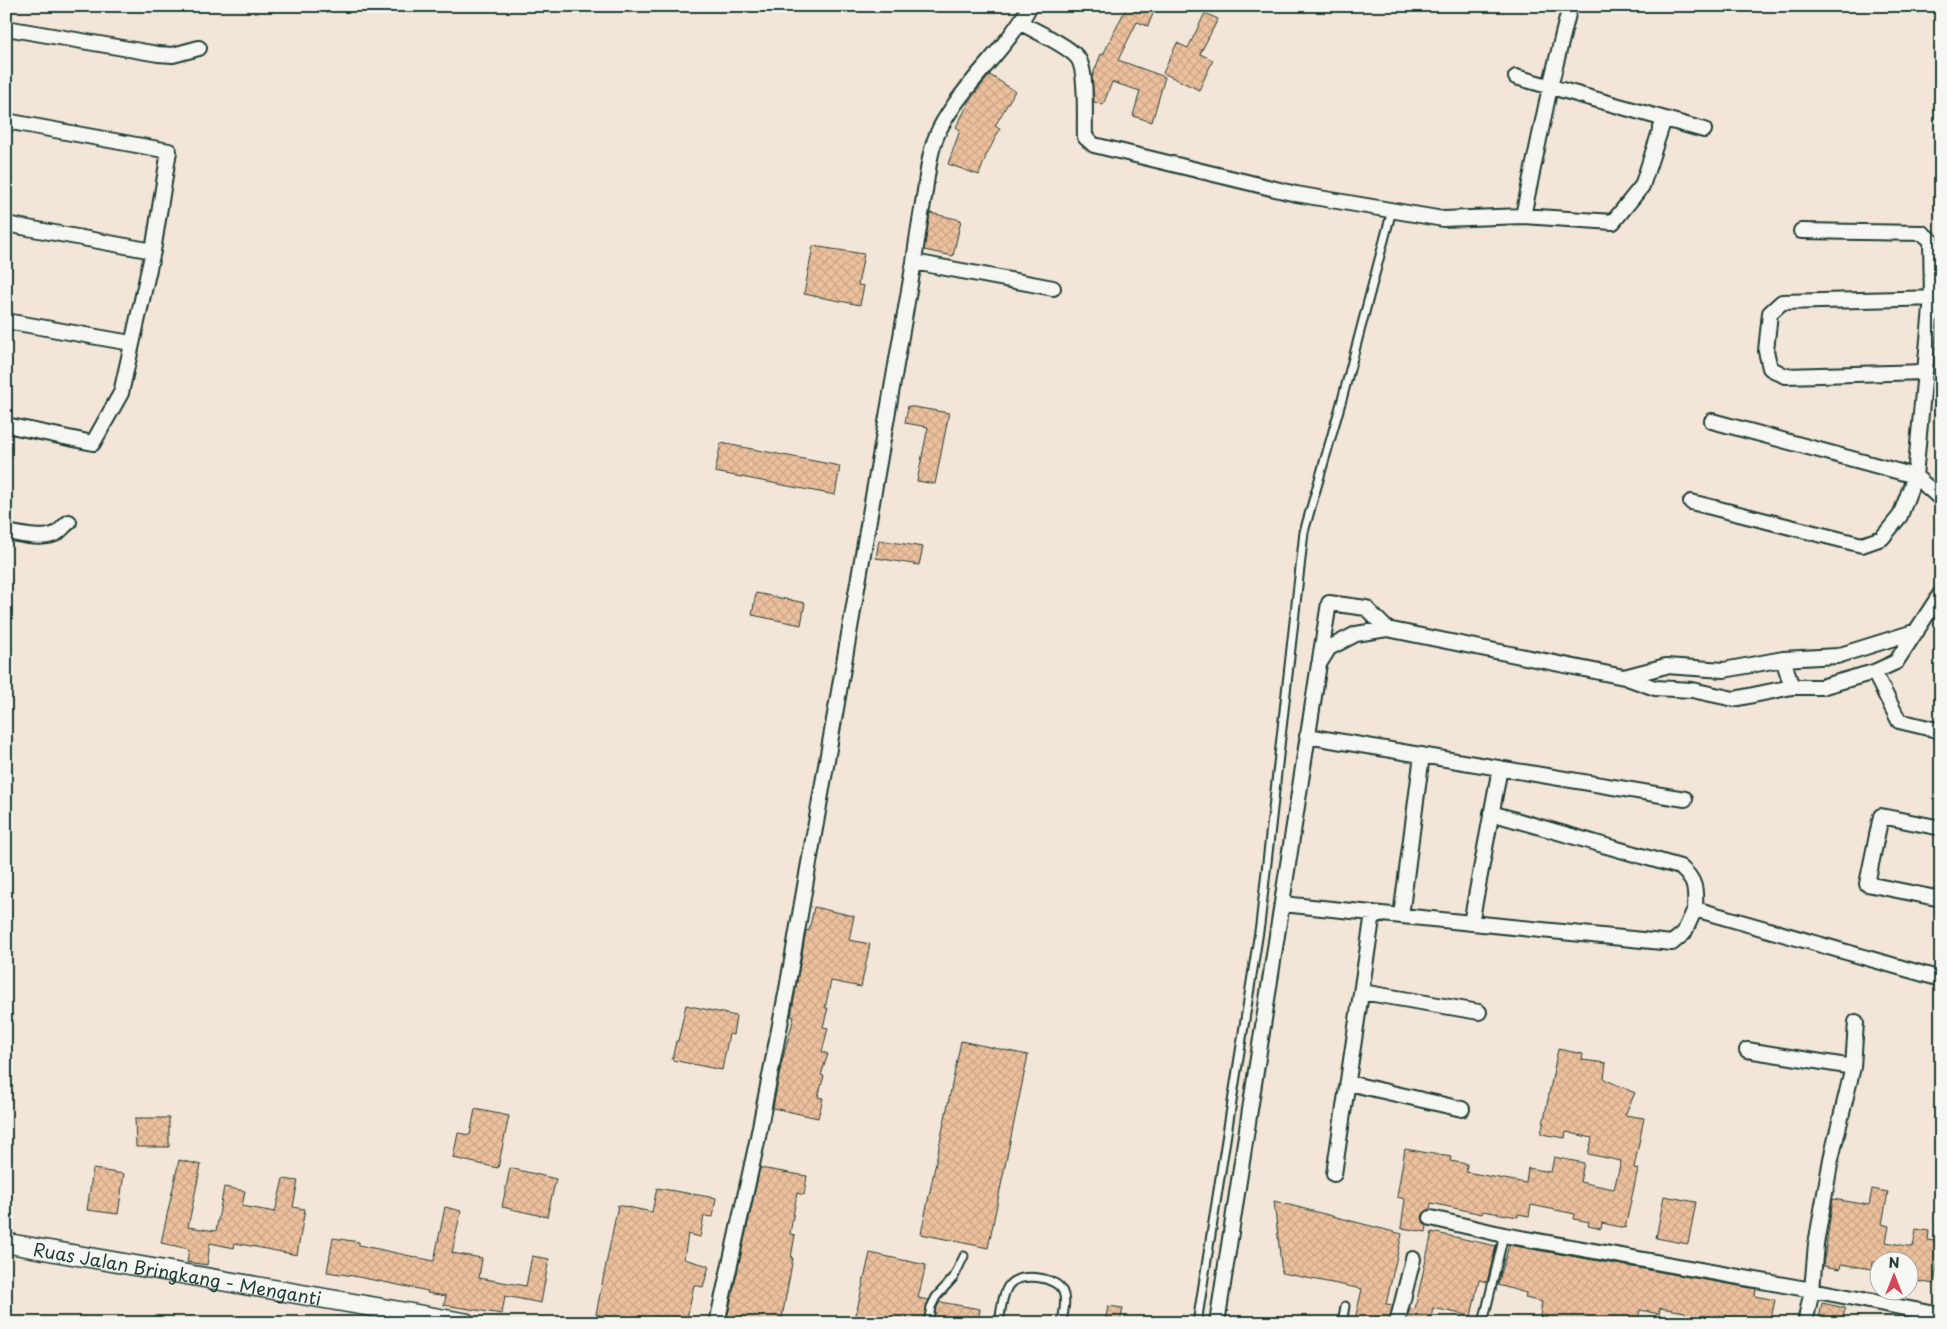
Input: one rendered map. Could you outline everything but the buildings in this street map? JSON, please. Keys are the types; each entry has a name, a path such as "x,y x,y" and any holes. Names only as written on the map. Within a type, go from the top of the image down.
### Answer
{"main road":[{"name":"Ruas Jalan Bringkang - Menganti","path":"6,1243 466,1323"}],"street":[{"path":"717,1323 757,1142 787,989 914,262 932,147 940,128 956,104 1021,23 1030,6"},
{"path":"1523,216 1550,87 1570,6"},
{"path":"1021,23 1078,57 1084,73 1085,137 1094,145 1296,194 1443,219 1523,216 1613,222 1642,186 1664,119"},
{"path":"6,28 158,54 173,55 199,48"},
{"path":"1516,78 1704,130"},
{"path":"6,121 169,151 153,251 131,343 122,392 93,442 6,425"},
{"path":"6,224 153,251"},
{"path":"1690,502 1862,545 1882,538 1900,516 1915,476 1925,372 1936,298 1931,240 1922,233 1801,231"},
{"path":"914,262 1052,288"},
{"path":"1925,372 1785,376 1770,368 1766,351 1770,313 1782,302 1936,298"},
{"path":"6,321 131,343"},
{"path":"1712,422 1915,476 1941,499"},
{"path":"6,532 36,536 49,535 58,533 69,522"},
{"path":"1319,664 1328,648 1356,634 1387,628 1624,677 1655,688 1692,690 1734,699 1792,687 1820,687 1874,672 1896,662 1941,593"},
{"path":"1217,1323 1329,603 1366,608 1387,628"},
{"path":"1624,677 1666,666 1724,670 1783,659 1837,656 1918,630"},
{"path":"1783,659 1792,687"},
{"path":"1874,672 1899,721 1941,731"},
{"path":"1308,736 1685,799"},
{"path":"1401,916 1422,755"},
{"path":"1471,923 1500,768"},
{"path":"1282,904 1672,943 1684,933 1695,909 1696,890 1689,874 1680,867 1491,814"},
{"path":"1941,828 1881,816 1867,884 1941,899"},
{"path":"1695,909 1941,979"},
{"path":"1334,1174 1373,913"},
{"path":"1362,992 1479,1012"},
{"path":"1805,1323 1812,1290 1816,1244 1831,1160 1853,1067 1856,1022"},
{"path":"1747,1050 1853,1067"},
{"path":"1348,1083 1462,1109"},
{"path":"1431,1218 1504,1235 1941,1315"},
{"path":"1397,1323 1413,1259"}],"lane":[{"path":"1197,1323 1260,925 1304,532 1343,396 1392,210"},
{"path":"1483,1323 1504,1235"},
{"path":"928,1323 931,1307 936,1297 954,1277 964,1256"},
{"path":"999,1323 1008,1286 1018,1278 1039,1278 1056,1284 1063,1292 1062,1323"},
{"path":"1342,1323 1345,1306"}]}
